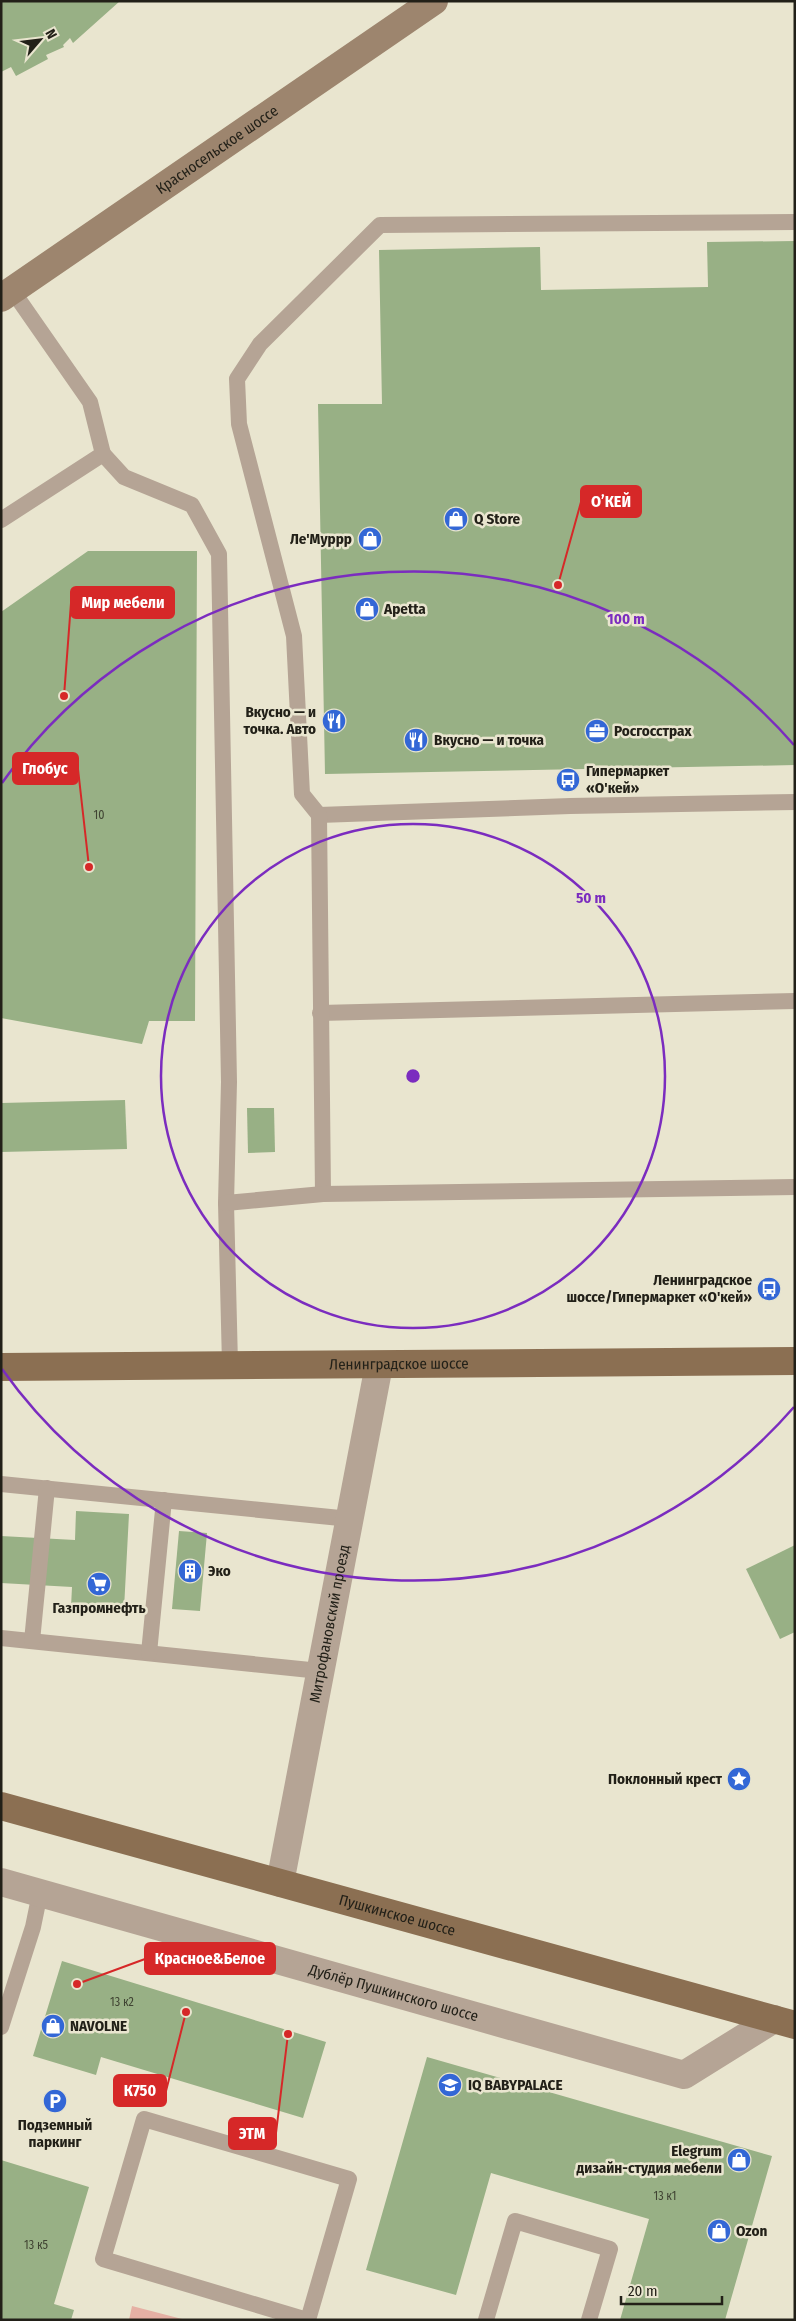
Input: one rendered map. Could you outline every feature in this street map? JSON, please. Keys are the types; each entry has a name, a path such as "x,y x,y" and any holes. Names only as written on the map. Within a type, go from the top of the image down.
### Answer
{"main road":[{"name":"Красносельское шоссе","path":"7,294 434,1"},
{"name":"Ленинградское шоссе","path":"1,1367 795,1361"},
{"name":"Пушкинское шоссе","path":"1,1806 784,2022"}],"street":[{"name":"Митрофановский проезд","path":"280,1883 379,1365"},
{"name":"Дублёр Пушкинского шоссе","path":"1,1882 684,2075 784,2022"}],"lane":[{"path":"323,1194 319,815 302,794 294,636 239,424 237,379 260,344 380,225 795,222"},
{"path":"7,294 90,402 103,454 124,478 192,505 219,554 228,1082 226,1203 230,1364"},
{"path":"1,520 103,454"},
{"path":"319,815 570,806 795,802"},
{"path":"320,1013 795,1001"},
{"path":"226,1203 323,1194 795,1187"},
{"path":"1,1484 350,1519"},
{"path":"32,1641 47,1488"},
{"path":"149,1653 164,1500"},
{"path":"1,1638 320,1672"},
{"path":"1,2027 33,1927 40,1893"},
{"path":"144,2119 349,2179 307,2320 103,2259 144,2119"},
{"path":"486,2320 515,2221 610,2249 589,2320"}],"shaded area":[{"path":"132,2306 182,2319 129,2320"}],"building":[{"path":"1,1 120,1 73,43 70,38 63,45 64,47 46,55 48,59 16,76 11,67 1,72"},
{"path":"795,241 795,765 325,774 318,404 382,404 379,250 540,247 541,290 708,287 707,242"},
{"path":"88,551 197,551 195,1021 149,1021 142,1044 1,1018 1,612"},
{"path":"125,1100 127,1149 1,1152 1,1103"},
{"path":"247,1108 274,1108 275,1152 248,1153"},
{"path":"76,1511 129,1514 124,1609 71,1607 72,1587 1,1583 1,1536 75,1540"},
{"name":"Эко","path":"179,1531 207,1533 200,1611 172,1609"},
{"path":"795,1545 795,1632 780,1639 746,1569"},
{"path":"62,1961 326,2042 303,2118 101,2057 96,2075 33,2056"},
{"path":"427,2057 772,2156 725,2320 620,2320 649,2219 491,2173 456,2295 366,2270"},
{"path":"1,2160 89,2187 54,2304 74,2310 71,2320 1,2320"}],"place":[{"name":"Q Store","path":"456,519"},
{"name":"Ле'Муррр","path":"370,539"},
{"name":"О’КЕЙ","path":"558,585"},
{"name":"Apetta","path":"367,609"},
{"name":"Мир мебели","path":"64,696"},
{"name":"Вкусно — и точка. Авто","path":"334,721"},
{"name":"Росгосстрах","path":"597,731"},
{"name":"Вкусно — и точка","path":"416,740"},
{"name":"Гипермаркет «О'кей»","path":"568,780"},
{"name":"Глобус","path":"89,867"},
{"name":"Ленинградское шоссе/Гипермаркет «О'кей»","path":"769,1289"},
{"name":"Эко","path":"190,1571"},
{"name":"Газпромнефть","path":"99,1584"},
{"name":"Поклонный крест","path":"739,1779"},
{"name":"Красное&Белое","path":"77,1984"},
{"name":"К750","path":"186,2012"},
{"name":"NAVOLNE","path":"53,2026"},
{"name":"ЭТМ","path":"288,2034"},
{"name":"IQ BABYPALACE","path":"450,2085"},
{"name":"Подземный паркинг","path":"55,2101"},
{"name":"Elegrum дизайн-студия мебели","path":"739,2160"},
{"name":"Ozon","path":"719,2231"}]}
